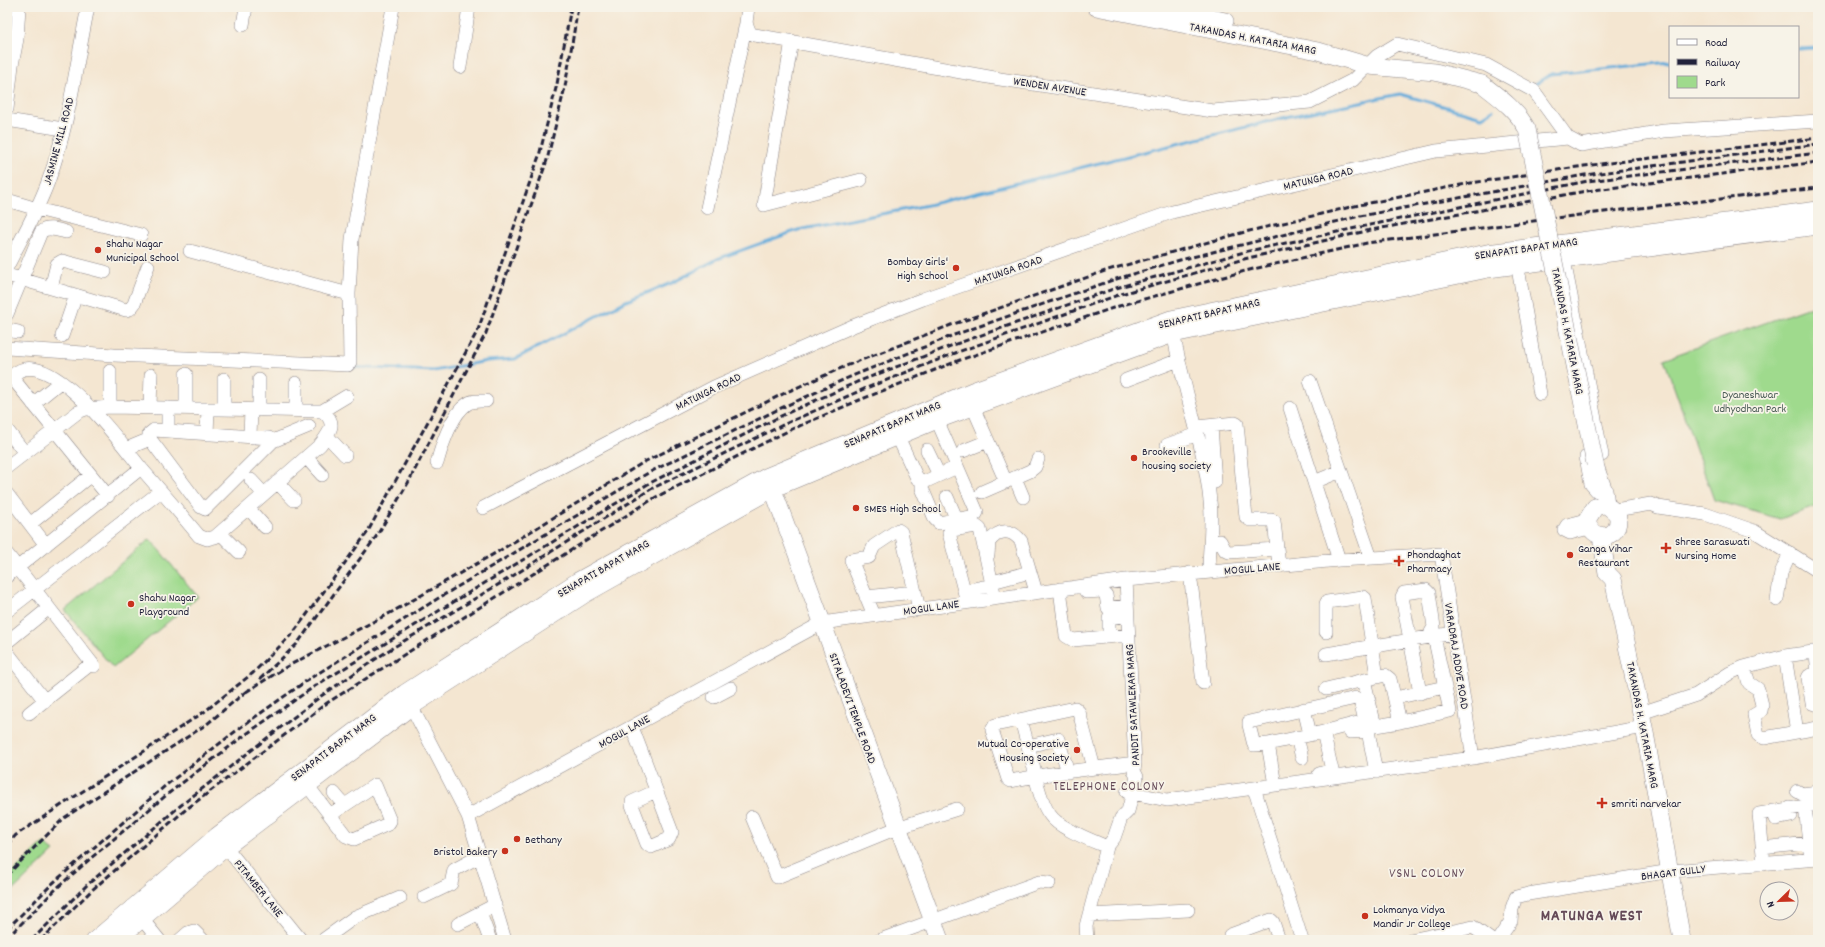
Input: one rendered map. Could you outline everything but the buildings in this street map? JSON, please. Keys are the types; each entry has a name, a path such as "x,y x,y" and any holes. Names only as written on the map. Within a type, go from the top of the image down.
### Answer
{"main road":[{"name":"TAKANDAS H. KATARIA MARG","path":"1096,7 1187,19 1320,47 1377,63 1435,72 1482,84 1507,103 1520,116 1527,129 1604,495"},
{"name":"TAKANDAS H. KATARIA MARG","path":"1161,7 1187,19"},
{"name":"SENAPATI BAPAT MARG","path":"95,940 155,898 221,842 408,700 537,616 585,594 698,523 770,483 934,414 1172,327 1488,269 1516,257 1558,255 1611,245 1815,219"},
{"name":"SENAPATI BAPAT MARG","path":"770,483 898,436 934,414 973,407 1002,389"},
{"name":"SITALADEVI TEMPLE ROAD","path":"770,483 940,940"},
{"path":"1604,495 1618,525 1597,529 1592,510 1604,495"},
{"name":"TAKANDAS H. KATARIA MARG","path":"1597,529 1617,571 1613,579 1643,720 1671,871 1682,940"},
{"name":"SENAPATI BAPAT MARG","path":"221,842 320,787 408,700"},
{"name":"SENAPATI BAPAT MARG","path":"117,940 142,919 155,898"}],"street":[{"path":"7,109 12,65 17,39 19,7"},
{"name":"JASMINE MILL ROAD","path":"7,268 11,249 37,209 48,182 63,129 88,7"},
{"path":"243,25 246,7"},
{"path":"7,348 114,355 345,366 350,362 349,294 352,239 393,7"},
{"path":"460,67 469,7"},
{"path":"707,208 746,23 748,7"},
{"name":"WENDEN AVENUE","path":"746,23 750,33 755,35 1000,79 1213,111 1310,102 1353,80 1377,63 1397,44 1486,65 1534,91 1568,138"},
{"path":"792,41 764,205 861,180"},
{"path":"7,120 63,129"},
{"path":"1568,138 1581,144 1664,131 1818,121"},
{"name":"MATUNGA ROAD","path":"483,508 714,387 853,326 923,299 1158,218 1180,211 1436,150 1568,138"},
{"path":"7,200 141,235"},
{"path":"7,314 43,230 51,229 66,232"},
{"path":"190,251 349,294"},
{"path":"1558,255 1607,482 1604,495 1658,507 1705,514 1754,531 1818,570"},
{"path":"1516,257 1540,394"},
{"path":"51,288 57,264 62,261 105,272"},
{"path":"7,275 126,310 130,309 134,304 148,266"},
{"path":"62,336 76,295"},
{"path":"1172,327 1197,430 1211,502 1209,572"},
{"path":"1126,380 1179,360"},
{"path":"108,496 14,380 13,375 30,368 45,372 60,382 92,409 199,536 207,539 215,537 220,533 306,457 327,436 331,427 330,420 322,411"},
{"path":"110,371 110,407"},
{"path":"186,374 186,408"},
{"path":"150,408 151,375"},
{"path":"224,379 224,409"},
{"path":"250,436 259,380"},
{"path":"1310,381 1371,558"},
{"path":"33,404 60,382"},
{"path":"296,383 296,410"},
{"path":"7,467 78,412 86,409 110,407 322,411 347,396"},
{"path":"437,463 444,438 458,414 467,404 474,401 486,401"},
{"path":"973,407 988,441 1010,480 1023,497"},
{"path":"168,408 168,431"},
{"path":"207,434 208,408"},
{"path":"1290,408 1339,560"},
{"path":"934,414 977,512 971,517 942,523 937,521 922,488 924,482 957,467"},
{"path":"1167,445 1197,430 1211,426 1237,424 1246,517 1250,520 1274,521 1278,566"},
{"path":"273,441 269,438 250,436 154,430 149,434 150,439 190,493 201,507 205,508 208,507 273,441 309,426"},
{"path":"1211,426 1219,528"},
{"path":"7,430 25,453"},
{"path":"327,436 345,455"},
{"path":"898,436 917,478 924,482"},
{"path":"126,449 150,439"},
{"path":"963,451 988,441"},
{"path":"927,450 939,475"},
{"path":"306,457 322,475"},
{"path":"982,492 1033,469 1038,459"},
{"path":"152,480 170,466"},
{"path":"7,576 141,468"},
{"path":"1314,482 1341,471"},
{"path":"30,524 91,475"},
{"path":"251,480 264,494"},
{"path":"277,482 294,500"},
{"path":"7,611 161,491"},
{"path":"174,507 190,493"},
{"path":"7,494 46,545"},
{"path":"947,497 957,520"},
{"path":"248,508 265,527"},
{"path":"998,597 994,583 978,527 952,530 949,533 966,596 994,583 1030,572"},
{"path":"1564,530 1570,532 1597,529"},
{"path":"874,615 851,560 869,557 874,546 898,530 901,532 919,609"},
{"path":"994,583 988,554 989,542 997,533 1003,531 1009,532 1021,541 1036,592"},
{"path":"220,533 238,552"},
{"path":"1220,541 1224,550 1229,552 1277,549"},
{"path":"1777,600 1781,573 1790,553"},
{"path":"7,554 93,664 29,713"},
{"name":"MOGUL LANE","path":"468,816 822,623 919,609 966,596 998,597 1036,592 1060,592 1126,580 1339,560 1441,554"},
{"name":"VARADRAJ ADDYE ROAD","path":"1441,554 1473,758"},
{"path":"1190,574 1203,683"},
{"name":"PANDIT SATAWLEKAR MARG","path":"1087,940 1088,921 1095,888 1107,847 1114,838 1120,818 1128,811 1130,792 1137,777 1135,767 1126,580"},
{"path":"1077,590 1100,590 1104,593 1108,608 1127,606"},
{"path":"1364,680 1375,726 1449,712 1445,687 1431,632 1434,627 1429,593 1426,590 1406,593 1402,597 1420,692"},
{"path":"866,597 915,592"},
{"path":"1060,592 1066,636 1068,638 1073,640 1128,634"},
{"path":"1326,632 1326,604 1328,602 1363,597 1366,601 1377,677"},
{"path":"1109,636 1109,618 1127,606"},
{"path":"7,642 49,608"},
{"path":"1326,654 1454,633"},
{"path":"7,652 45,701"},
{"path":"1130,792 1167,800 1254,788 1274,782 1375,767 1473,758 1643,720 1696,695 1730,673 1744,667 1785,656 1813,652 1816,655 1818,673 1809,676 1808,678 1812,703 1818,705"},
{"path":"1785,656 1797,732"},
{"path":"1744,667 1749,683 1758,689 1762,705 1760,711 1754,715 1758,735 1764,738 1818,728"},
{"path":"1326,689 1385,675 1388,676 1395,698 1400,722"},
{"path":"1395,698 1445,687"},
{"path":"714,697 730,688"},
{"path":"1356,698 1360,700 1365,721 1324,732 1268,744 1254,745 1248,725 1249,722 1304,709 1356,698"},
{"path":"408,700 468,816 505,940"},
{"path":"1094,768 1079,712 1075,708 994,725 992,730 1008,778 1011,781 1037,780 1068,772 1094,768 1135,767"},
{"path":"1302,758 1304,709"},
{"path":"1021,720 1044,805 1051,817 1086,838 1107,847"},
{"path":"632,727 656,791"},
{"path":"1340,773 1334,738 1338,735 1355,731 1368,731 1375,767"},
{"path":"1274,782 1331,772 1333,768 1324,732"},
{"path":"1028,746 1058,739 1068,772"},
{"path":"1268,744 1274,782"},
{"path":"320,787 330,815 346,836 350,838 354,839 388,824 390,821 376,785 330,815"},
{"path":"320,787 344,805"},
{"path":"1254,788 1302,940"},
{"path":"1797,791 1802,794 1818,792"},
{"path":"1764,864 1758,816 1761,812 1818,804"},
{"path":"1805,806 1814,843 1815,859"},
{"path":"752,817 777,876 789,877 898,828 958,809"},
{"name":"PITAMBER LANE","path":"221,842 301,940"},
{"path":"1762,848 1814,843"},
{"path":"424,897 451,884 454,870 480,856"},
{"name":"BHAGAT GULLY","path":"1498,940 1511,921 1512,908 1516,897 1671,871 1815,859"},
{"path":"880,940 933,922 1039,882 1049,884"},
{"path":"323,940 354,918 400,898"},
{"path":"458,924 495,905"},
{"path":"1080,940 1081,931 1088,921 1188,910"},
{"path":"480,913 490,940"},
{"path":"142,919 159,940"},
{"path":"1230,935 1272,921 1280,940"},
{"path":"1410,940 1473,927 1491,940"},
{"path":"180,940 191,932 194,932 202,939"}],"green space":[{"name":"Dyaneshwar Udhyodhan Park","path":"1818,304 1818,506 1780,519 1714,500 1664,359"},
{"name":"Shahu Nagar Playground","path":"150,539 198,597 113,668 65,610"},
{"path":"43,843 54,851 7,896 7,878"}],"waterway":[{"path":"1799,49 1818,48"},
{"path":"1535,84 1551,74 1669,62"},
{"path":"350,367 434,371 487,361 515,359 626,301 672,283 717,259 798,230 928,205 1291,116 1400,94 1482,117 1493,110"}],"railway":[{"path":"7,845 16,835 204,712 253,673 294,632 367,533 478,330 539,156 557,84 571,7"},
{"path":"260,679 297,644 376,537 408,483 486,333 547,160 565,87 578,7"},
{"path":"246,692 286,667 392,612 499,551 644,462 787,392 846,366 951,325 1108,270 1241,233 1359,205 1471,183 1584,166 1818,138"},
{"path":"7,929 53,883 165,786 241,727 309,679 437,599 648,473 779,409 852,376 954,335 1113,280 1180,260 1360,216 1585,175 1818,144"},
{"path":"7,938 57,888 169,793 245,735 315,686 648,484 783,415 857,382 956,344 1116,288 1244,252 1588,181 1818,153"},
{"path":"32,940 87,885 180,806 321,696 389,650 511,577 651,489 787,423 864,389 958,352 1121,294 1244,259 1371,230 1586,191 1818,162"},
{"path":"41,940 92,890 184,811 327,703 656,497 790,430 862,399 960,360 1119,306 1245,271 1367,243 1587,214 1818,188"},
{"path":"7,875 64,818 207,724 249,689"}],"place":[{"name":"Shahu Nagar Municipal School","path":"98,250"},
{"name":"Bombay Girls' High School","path":"956,268"},
{"name":"Brookeville housing society","path":"1134,458"},
{"name":"SMES High School","path":"856,508"},
{"name":"Shree Saraswati Nursing Home","path":"1666,548"},
{"name":"Ganga Vihar Restaurant","path":"1570,555"},
{"name":"Phondaghat Pharmacy","path":"1399,561"},
{"name":"Shahu Nagar Playground","path":"131,604"},
{"name":"Mutual Co-operative Housing Society","path":"1077,750"},
{"name":"smriti narvekar","path":"1602,803"},
{"name":"Bethany","path":"517,839"},
{"name":"Bristol Bakery","path":"505,851"},
{"name":"Lokmanya Vidya Mandir Jr College","path":"1365,916"}],"district":[{"name":"TELEPHONE COLONY","path":"1109,785"},
{"name":"VSNL COLONY","path":"1427,872"},
{"name":"MATUNGA WEST","path":"1592,914"}]}
